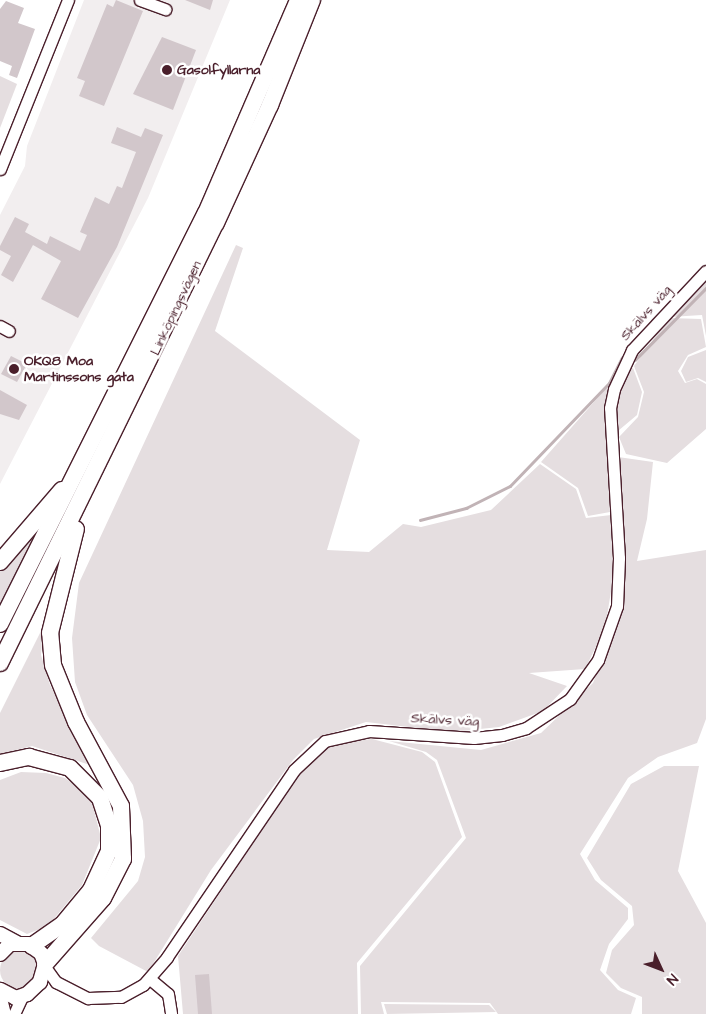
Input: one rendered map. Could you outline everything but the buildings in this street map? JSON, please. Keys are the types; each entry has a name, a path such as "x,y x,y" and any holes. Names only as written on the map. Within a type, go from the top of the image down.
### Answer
{"highway":[{"name":"Linköpingsvägen","path":"0,624 84,461 206,213 298,0"},
{"name":"Linköpingsvägen","path":"0,663 87,491 266,114 312,0"},
{"path":"0,562 84,461"},
{"path":"45,966 103,898 123,859 121,806 76,722 53,664 50,632 58,592 87,491"},
{"path":"0,763 29,757 70,768 100,798 109,825 109,851 91,890 64,924 25,944"}],"main road":[{"path":"0,934 25,944 45,966 40,982 22,997 10,996 0,990"},
{"path":"0,954 25,944"}],"street":[{"path":"0,169 68,0"},
{"path":"140,0 165,9"},
{"name":"Skälvs väg","path":"45,966 56,982 79,996 98,1000 121,997 150,979 294,770 325,741 369,730 474,738 502,735 526,728 570,699 598,660 617,606 620,558 610,408 614,389 632,350 706,271"},
{"path":"150,979 168,994 171,1014"},
{"path":"40,982 56,982"},
{"path":"0,994 5,1014"},
{"path":"14,1014 22,997"}],"shaded area":[{"path":"84,0 230,0 148,198 0,484 0,215 25,166 27,146"},
{"path":"0,76 17,84 0,128"},
{"path":"236,245 243,248 215,331 360,440 327,550 369,552 403,524 421,527 491,510 540,464 576,489 586,518 611,515 615,567 605,628 585,669 529,673 567,686 543,711 499,727 452,732 366,722 314,739 293,760 211,870 148,972 99,946 91,938 138,881 145,857 143,821 133,785 87,715 75,682 72,638 79,583"},
{"path":"706,279 706,336 702,315 670,317"},
{"path":"669,318 701,319 706,347 688,355 678,371 685,383 697,379 706,384 706,429 667,463 626,454 619,437 638,417 644,392 634,366"},
{"path":"706,350 706,382 698,378 686,382 681,371 688,357"},
{"path":"633,368 642,392 637,415 606,441 610,512 588,516 578,488 541,462 609,385"},
{"path":"618,457 653,462 647,519 637,561 706,550 706,719 697,743 658,757 628,778 580,854 595,880 628,908 628,919 609,944 600,970 618,990 636,998 631,1014 498,1014 490,1003 381,1002 384,1014 361,1014 360,966 466,838 437,760 426,752 389,741 481,750 541,733 593,683 618,619 625,573"},
{"path":"37,532 0,606 0,571"},
{"path":"43,627 41,655 50,685 93,766 32,746 0,754 0,713"},
{"path":"372,739 422,752 435,762 462,837 357,963 358,1014 183,1014 178,956 306,764 330,744"},
{"path":"664,766 699,766 678,871 706,923 706,1014 642,1014 642,997 621,988 606,973 612,950 634,925 632,906 601,880 587,858 631,784"},
{"path":"21,772 46,773 65,778 83,791 92,802 101,838 82,885 48,926 27,934 0,920 0,780"},
{"path":"19,951 32,957 38,970 32,983 19,989 6,983 0,970 6,957"},
{"path":"384,1004 489,1005 496,1012 387,1014"}],"waterway":[{"path":"635,360 706,288"},
{"path":"420,520 466,508 510,486 609,383 622,358"}],"place":[{"name":"Gasolfyllarna","path":"167,70"},
{"name":"OKQ8 Moa Martinssons gata","path":"14,369"}]}
